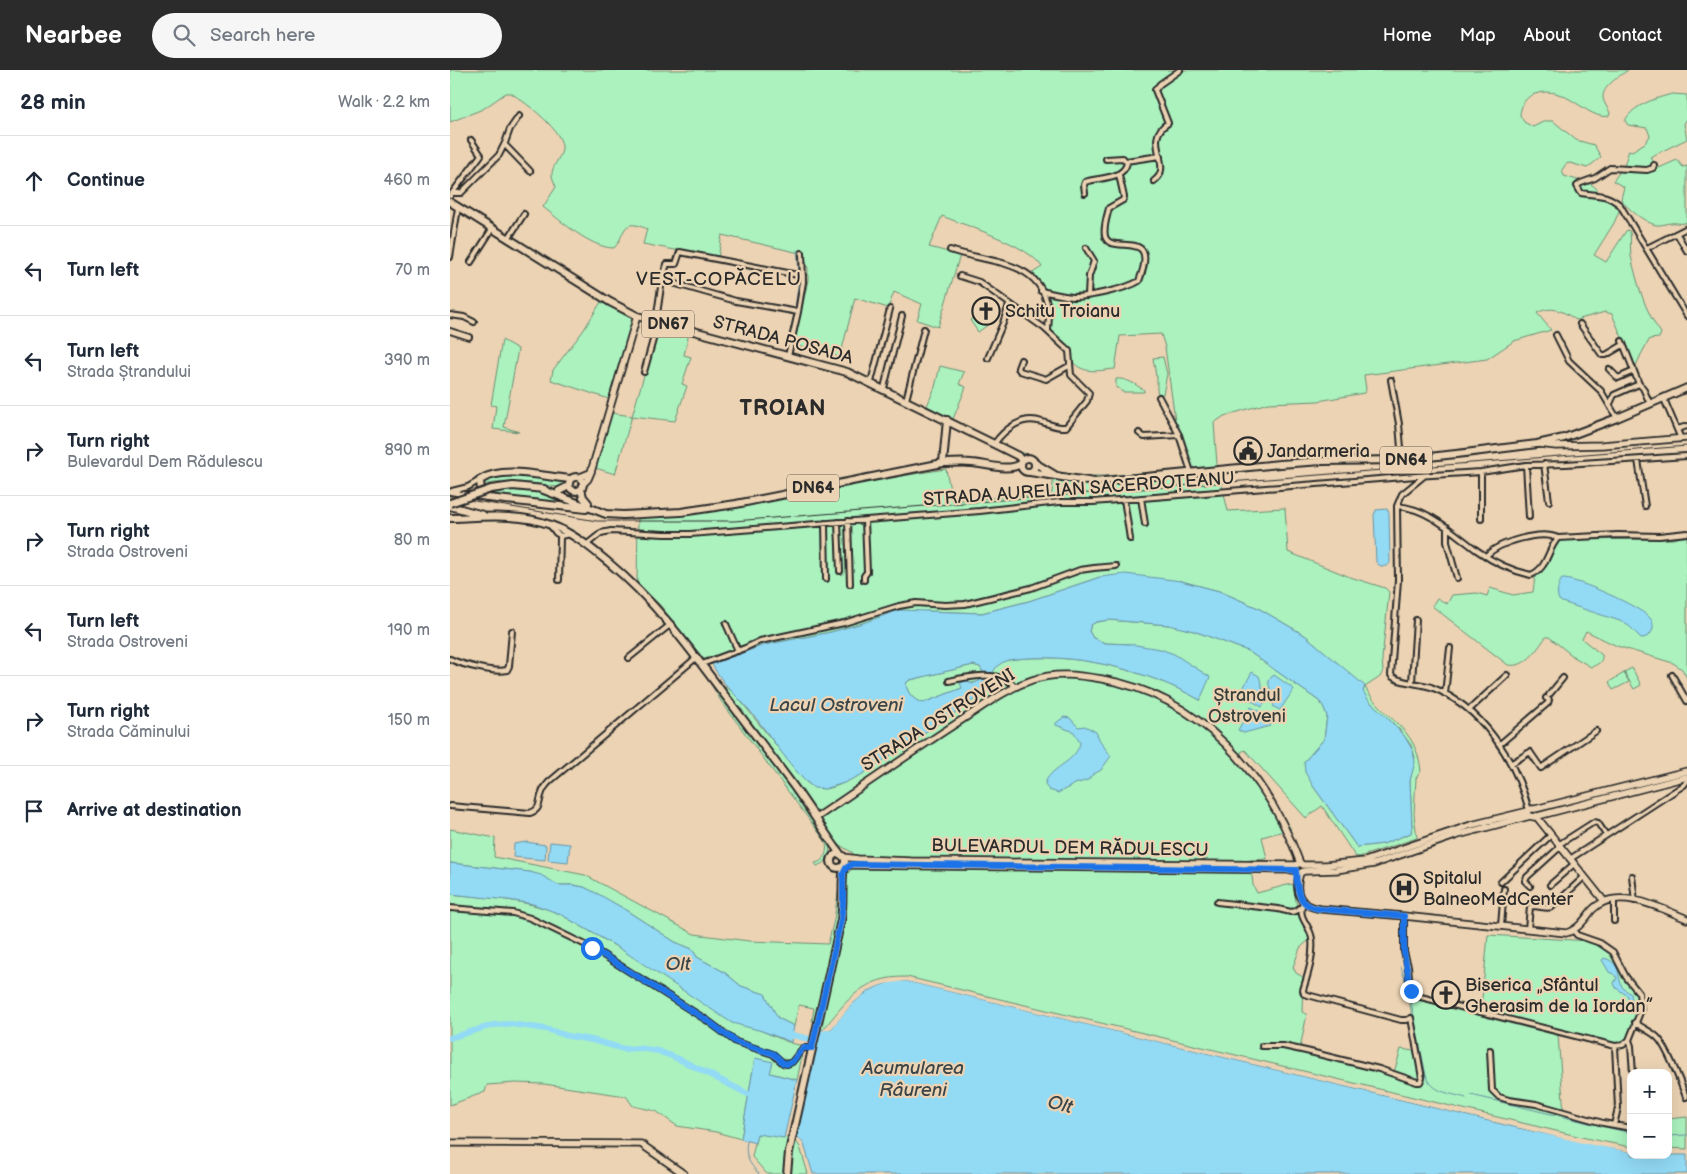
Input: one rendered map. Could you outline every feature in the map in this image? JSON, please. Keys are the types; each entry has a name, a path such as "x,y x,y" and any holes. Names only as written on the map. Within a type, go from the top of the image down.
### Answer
{"main road":[{"name":"STRADA POSADA","path":"450,202 610,302 637,316 840,369 884,388 997,445 1020,452 1024,461 1035,463"},
{"name":"DN64","path":"560,494 593,510 613,515 680,512 720,507 943,463 973,463 1094,482 1312,461 1402,460 1537,444 1570,436 1687,388"},
{"path":"943,463 947,420"},
{"name":"DN64","path":"998,467 1014,467 1024,461"},
{"path":"1024,461 1022,469 1027,472 1034,470 1035,463"},
{"name":"DN64","path":"1035,463 1058,477"},
{"path":"570,483 507,473 490,475 480,480 482,493 488,498 593,510"},
{"path":"558,506 561,501 560,494 576,476 580,478 583,496 588,503"},
{"path":"570,483 574,491 582,487"},
{"name":"DN64","path":"450,506 491,489 513,486 541,489 608,510 634,513"},
{"path":"450,513 450,506 489,516"},
{"path":"450,518 489,516 530,520 550,525 570,534 628,578 671,624 697,657 816,818 845,861 842,877 843,903 841,920 817,1029 808,1048 787,1174"},
{"path":"830,839 832,865 836,867 842,877"},
{"path":"836,848 852,861"},
{"path":"832,858 837,854 842,856"},
{"path":"836,867 840,868 844,865"}],"street":[{"path":"1154,181 1159,178 1161,171 1156,137 1158,131 1168,123 1156,90 1160,84 1180,70"},
{"path":"451,195 459,194 463,191 493,161 504,145 510,129 519,116"},
{"path":"451,195 481,155 471,140"},
{"path":"504,145 530,171"},
{"path":"1106,159 1123,158 1126,161 1160,156"},
{"path":"1085,193 1085,182 1119,175 1125,170 1126,161"},
{"path":"1654,165 1653,168 1647,170 1610,168 1595,178 1577,186 1582,193 1599,194 1620,205 1687,316"},
{"path":"1041,291 1073,297 1132,285 1139,281 1143,273 1145,260 1140,248 1137,245 1131,244 1111,244 1104,235 1109,208 1123,200 1124,196 1119,175"},
{"path":"450,257 458,208"},
{"path":"508,239 524,214"},
{"path":"1647,248 1687,228"},
{"path":"470,262 492,229"},
{"path":"1676,234 1687,251"},
{"path":"1086,248 1094,261 1089,276 1088,295"},
{"path":"950,250 1013,265 1032,277 1041,291 1048,314 1048,331"},
{"path":"644,372 657,322 662,280 667,264 676,264 679,254 682,252 803,276"},
{"path":"788,356 798,312 803,276 802,252"},
{"path":"960,276 979,282 1048,331 1069,350 1070,366 1074,379 1086,389 1089,395 1087,401 1066,427 1058,427 1038,420 1022,422 1007,429 997,445"},
{"path":"662,280 736,302 798,312"},
{"path":"988,358 1010,305"},
{"name":"STRADA POSADA","path":"871,382 890,309"},
{"path":"450,315 464,317 474,322"},
{"path":"582,487 591,472 637,316"},
{"path":"884,388 902,316"},
{"path":"1580,324 1602,355 1606,355 1622,343 1639,384 1643,388 1650,404"},
{"path":"906,400 924,329"},
{"path":"450,331 469,337"},
{"path":"1556,335 1569,361 1596,386 1610,404 1617,418"},
{"path":"1020,360 1018,368 1020,371 1046,379 1070,366"},
{"path":"1609,369 1618,378 1634,371"},
{"path":"1391,380 1400,429 1402,460"},
{"path":"1610,404 1614,395 1639,384"},
{"path":"1159,397 1180,436 1191,472"},
{"path":"1537,444 1587,446 1684,438 1664,399"},
{"path":"1678,429 1687,426"},
{"path":"1139,432 1144,437 1180,436"},
{"name":"STRADA AURELIAN SACERDOȚEANU","path":"586,545 601,533 611,530 685,534 980,511 1060,502 1089,502 1481,472 1526,465 1561,465 1687,456"},
{"path":"1638,460 1644,506"},
{"path":"1544,464 1549,502"},
{"path":"1526,465 1529,516"},
{"path":"580,478 591,472"},
{"path":"1481,472 1481,519"},
{"path":"1424,476 1402,494 1397,506 1398,580 1390,673 1394,679 1431,687 1469,710 1500,744 1512,763 1527,802 1544,828 1604,901"},
{"path":"450,492 463,489 480,480"},
{"path":"450,492 488,498"},
{"path":"1141,498 1145,524"},
{"path":"1124,499 1130,539"},
{"path":"1397,506 1411,508 1426,514 1486,556 1531,575 1544,564 1558,538"},
{"path":"864,580 867,572 866,520"},
{"path":"848,521 850,584"},
{"path":"838,522 840,571"},
{"path":"825,523 826,579"},
{"path":"550,525 561,536 570,534"},
{"path":"1447,527 1447,542 1457,578"},
{"path":"1486,556 1493,550 1519,539 1548,535 1558,538 1618,535 1659,536 1687,533"},
{"path":"559,580 561,536"},
{"path":"702,664 760,641 829,627 907,604 964,604 1031,588 1080,570 1116,566"},
{"path":"1412,682 1416,620"},
{"path":"629,658 671,624"},
{"path":"726,624 738,651"},
{"path":"450,659 478,667 500,671 508,670 512,631"},
{"path":"1445,694 1450,648"},
{"path":"450,806 530,813 535,811 539,807 543,790 549,782 697,657"},
{"name":"STRADA OSTROVENI","path":"816,818 918,749 1015,687 1042,677 1077,675 1125,684 1183,710 1216,734 1239,757 1277,811 1291,840 1299,868 1299,896 1303,902"},
{"path":"1469,710 1507,675"},
{"path":"1672,675 1687,701"},
{"path":"949,681 971,676 982,676 1009,681 1015,687"},
{"path":"1500,744 1548,702 1548,696 1564,678"},
{"path":"1512,763 1530,752 1541,768 1596,731"},
{"name":"BULEVARDUL DEM RĂDULESCU","path":"842,856 852,861 1299,868 1365,860 1471,825 1533,812 1687,771"},
{"name":"BULEVARDUL DEM RĂDULESCU","path":"1533,812 1546,813 1687,777"},
{"path":"1550,885 1572,861 1606,836 1684,785 1687,781"},
{"path":"1544,828 1543,820 1546,813"},
{"path":"1530,886 1525,881 1526,877 1559,846 1594,822 1598,823 1606,836"},
{"path":"1500,882 1551,835"},
{"path":"842,877 852,861"},
{"name":"BULEVARDUL DEM RĂDULESCU","path":"844,865 852,861"},
{"path":"1632,876 1635,901"},
{"path":"1528,930 1530,908 1534,906 1552,907 1584,877"},
{"path":"1501,926 1504,889"},
{"path":"1614,899 1614,920"},
{"path":"1303,902 1309,907 1320,909 1561,933 1573,930 1597,906 1604,901 1614,899 1653,904 1687,919"},
{"path":"1217,902 1293,912 1299,910 1303,902"},
{"path":"1262,1046 1283,1046 1306,1051 1380,1069 1417,1082 1420,1082 1422,1078 1411,1018 1401,1020 1304,994 1303,990 1312,948 1312,936 1300,914 1303,902"},
{"path":"450,908 513,913 530,918 592,948 708,1021 736,1042 774,1054 783,1063 792,1062 802,1049 808,1048"},
{"path":"1404,916 1404,952 1408,966 1410,988 1413,995 1615,1046 1620,1046 1629,1040"},
{"path":"1573,930 1578,935 1607,947 1617,957 1626,977 1638,993 1641,1010 1629,1040 1632,1069"},
{"path":"1635,1022 1660,1041 1686,1097"},
{"path":"1614,1125 1618,1108 1615,1046"},
{"path":"1490,1050 1492,1090 1499,1097 1515,1102 1536,1104 1627,1127"},
{"path":"450,1143 641,1144 684,1174"}],"green space":[{"path":"450,70 1628,70 1605,89 1603,98 1610,113 1609,116 1593,113 1557,93 1546,92 1535,94 1526,99 1521,108 1520,115 1524,122 1533,127 1545,121 1553,121 1576,140 1594,145 1601,157 1587,168 1570,163 1566,164 1562,170 1564,176 1591,184 1597,189 1603,199 1620,209 1614,223 1594,255 1606,262 1626,231 1630,232 1631,256 1639,287 1650,316 1661,333 1659,338 1650,339 1635,368 1612,314 1605,312 1576,320 1557,310 1548,309 1537,313 1551,330 1514,341 1487,359 1364,375 1366,390 1364,393 1318,401 1268,403 1224,416 1214,423 1217,465 1228,511 1285,508 1288,552 1350,577 1385,588 1389,592 1382,659 1383,671 1380,677 1365,687 1306,636 1258,608 1219,591 1181,581 1100,577 1029,601 982,613 928,611 863,623 831,632 764,645 712,664 704,659 660,605 637,583 638,518 716,510 946,469 952,501 1052,493 1054,472 1019,451 1035,458 1054,471 1082,476 1192,469 1175,420 1165,347 1161,334 1120,336 1115,369 1093,371 1082,369 1073,362 1071,351 1050,330 1052,313 1050,302 1031,274 1042,267 1035,259 1024,251 996,237 942,216 929,247 960,255 938,327 917,320 922,304 894,292 888,308 855,298 840,357 794,345 808,280 808,269 804,254 722,235 718,258 643,244 647,229 632,225 625,229 614,248 605,247 586,239 543,207 556,187 552,173 562,150 557,134 551,126 535,110 511,93 506,93 483,109 450,122"},
{"path":"1672,94 1687,95 1687,118 1684,124 1687,139 1650,157 1659,168 1677,160 1683,167 1687,166 1687,222 1656,225 1627,207 1621,199 1624,187 1613,181 1624,166 1629,150 1632,151 1645,143 1650,136 1647,128 1628,125 1625,121 1628,115 1639,106"},
{"path":"601,302 638,322 611,413 632,416 615,474 589,466 609,399 551,380 553,370 583,331"},
{"path":"981,312 989,324 978,332 970,320"},
{"path":"659,325 689,333 684,355 691,357 682,384 687,386 675,421 632,416"},
{"path":"502,340 518,349 504,427 519,432 493,429 496,406 491,405"},
{"path":"1163,357 1167,374 1163,394 1159,396 1153,358"},
{"path":"940,366 964,372 959,384 966,387 953,419 927,406 935,387"},
{"path":"1116,379 1131,382 1144,390 1144,392 1122,392 1119,388 1116,388"},
{"path":"516,475 560,480 564,481 566,485 562,488 512,482 482,485 483,481 495,476"},
{"path":"505,490 539,492 556,497 557,500 556,502 493,498 486,494"},
{"path":"1687,536 1687,678 1682,669 1673,663 1617,646 1586,631 1582,639 1602,655 1601,661 1591,667 1574,657 1549,637 1546,637 1526,661 1521,664 1508,665 1432,606 1437,598 1447,604 1452,595 1477,593 1487,596 1490,588 1513,595 1533,592 1535,577 1545,567 1558,542 1563,540 1673,539"},
{"name":"Ștrandul Ostroveni","path":"1109,620 1169,625 1194,631 1248,651 1319,701 1327,716 1324,739 1304,762 1313,786 1357,847 1383,844 1411,833 1410,781 1415,757 1411,745 1399,729 1366,698 1363,691 1365,687 1381,708 1406,733 1418,755 1421,771 1416,778 1414,814 1417,838 1359,857 1355,856 1322,806 1306,818 1245,750 1241,752 1241,756 1291,829 1262,837 1267,859 1250,860 1253,885 1257,893 1293,885 1299,916 1310,939 1300,948 1293,967 1296,973 1303,977 1302,1012 1307,1014 1300,1048 1393,1076 1401,1049 1419,1052 1409,1000 1411,998 1558,1035 1564,1114 1627,1129 1627,1146 907,977 892,978 867,985 848,1000 822,1031 819,1030 820,1023 812,1021 814,1008 799,1005 794,1026 778,1018 764,994 741,986 724,972 697,957 692,949 675,942 621,907 584,887 558,885 530,872 450,863 450,829 495,838 494,857 585,875 694,934 749,941 828,944 840,880 851,870 852,863 849,863 849,860 852,860 853,853 838,844 724,688 726,687 735,694 804,780 818,788 825,789 832,788 861,774 971,702 987,685 995,668 1001,662 1008,660 1057,658 1107,665 1156,679 1200,700 1130,644 1105,643 1093,638 1089,631 1091,625 1096,622"},
{"path":"973,665 980,667 984,674 983,679 975,683 967,682 962,688 923,703 914,698 907,690 906,683 910,680"},
{"path":"700,666 802,802 824,835 830,849 829,856 825,862 817,866 815,863 824,858 827,848 825,841 721,701"},
{"path":"1632,668 1641,685 1634,689 1624,672"},
{"path":"1624,673 1629,682 1613,690 1609,682"},
{"path":"450,894 520,902 560,914 762,1031 790,1043 804,1046 797,1080 770,1073 755,1058 741,1139 716,1132 677,1126 656,1111 633,1106 626,1096 544,1084 515,1083 487,1085 485,1092 450,1105"},
{"path":"1488,935 1590,941 1601,945 1613,955 1622,974 1636,990 1640,1007 1627,1039 1624,1042 1613,1045 1481,1009"},
{"path":"1687,1117 1687,1149 1672,1148 1672,1119"},
{"path":"757,1134 777,1135 795,1140 800,1147 808,1174 767,1174 752,1157"}],"water":[{"path":"1387,509 1389,513 1390,563 1387,566 1383,566 1376,562 1374,515 1376,510"},
{"name":"Lacul Ostroveni","path":"1125,574 1181,581 1219,591 1258,608 1306,636 1365,686 1363,691 1369,701 1405,737 1413,751 1415,762 1410,781 1411,833 1383,844 1357,847 1305,772 1304,762 1324,739 1327,716 1323,706 1319,701 1248,651 1194,631 1169,625 1109,620 1096,622 1091,625 1089,631 1093,638 1105,643 1130,644 1160,649 1174,654 1210,677 1200,700 1156,679 1107,665 1057,658 1008,660 996,668 979,696 971,702 861,775 825,789 814,788 804,780 751,712 725,684 712,664 764,645 831,632 899,610 982,613 1029,601 1100,577","holes":["973,665 980,667 984,674 981,680 972,684 967,680 960,683 962,688 923,703 911,696 907,690 906,683 910,680"]},
{"path":"1562,579 1581,583 1635,607 1650,618 1653,626 1651,633 1647,637 1641,638 1629,626 1620,621 1562,602 1558,598 1558,592"},
{"path":"1252,672 1259,676 1266,701 1262,707 1240,694"},
{"path":"1274,675 1294,689 1280,710 1274,707 1268,680"},
{"path":"1251,707 1273,719 1270,726 1244,733 1238,730"},
{"path":"1064,717 1070,718 1078,727 1085,726 1096,732 1101,743 1111,756 1101,770 1092,775 1088,780 1058,793 1049,790 1045,785 1047,779 1073,756 1080,743 1074,732 1056,725"},
{"path":"526,842 546,845 545,860 513,857 514,844"},
{"path":"550,842 570,844 568,862 548,860"},
{"name":"Olt","path":"450,863 530,872 541,875 558,885 584,887 600,895 675,942 692,949 697,957 724,972 741,986 765,994 778,1018 794,1026 791,1042 762,1031 732,1023 619,948 560,914 533,904 450,894"},
{"path":"1604,958 1610,960 1617,968 1622,986 1631,994 1633,1005 1627,1011 1625,1008 1629,1003 1628,996 1616,988 1614,983 1617,978 1609,972 1602,960"},
{"name":"Acumularea Râureni","path":"906,981 1518,1128 1627,1151 1627,1159 1672,1159 1672,1155 1687,1155 1687,1174 813,1174 804,1144 796,1135 819,1030 831,1029 858,999 884,984"},
{"path":"755,1058 773,1062 770,1073 797,1080 784,1138 757,1134 755,1143 741,1139"}],"pier":[{"path":"895,979 906,979 1627,1149 1627,1151 1587,1144 906,981 884,984 870,989 852,1004 831,1029 822,1031 830,1026 850,1002 869,987"}],"waterway":[{"path":"797,250 799,273"},
{"path":"795,309 799,278"},
{"path":"786,352 794,314"},
{"path":"1401,967 1410,997 1427,1078 1435,1088 1466,1098"},
{"path":"450,1038 493,1025 511,1024 546,1029 624,1049 639,1048 658,1051 679,1059 748,1094"},
{"name":"Olt","path":"784,1033 818,1041"},
{"path":"1471,1095 1627,1132"},
{"path":"1672,1136 1687,1135"},
{"path":"747,1141 746,1151 748,1159 759,1174"}],"railway":[{"path":"450,497 597,521 734,521 1687,446"}],"place":[{"name":"Schitu Troianu","path":"986,311"},
{"name":"Jandarmeria","path":"1248,451"},
{"name":"Spitalul BalneoMedCenter","path":"1404,888"},
{"name":"Biserica „Sfântul Gherasim de la Iordan”","path":"1446,995"}],"district":[{"name":"VEST-COPĂCELU","path":"719,279"},
{"name":"TROIAN","path":"783,408"}],"route":[{"path":"592,948 708,1021 736,1042 774,1054 783,1063 787,1064 796,1059 803,1048 812,1048 841,920 843,872 852,864 954,867 1296,870 1299,896 1309,907 1404,916 1404,952 1411,991"}]}
